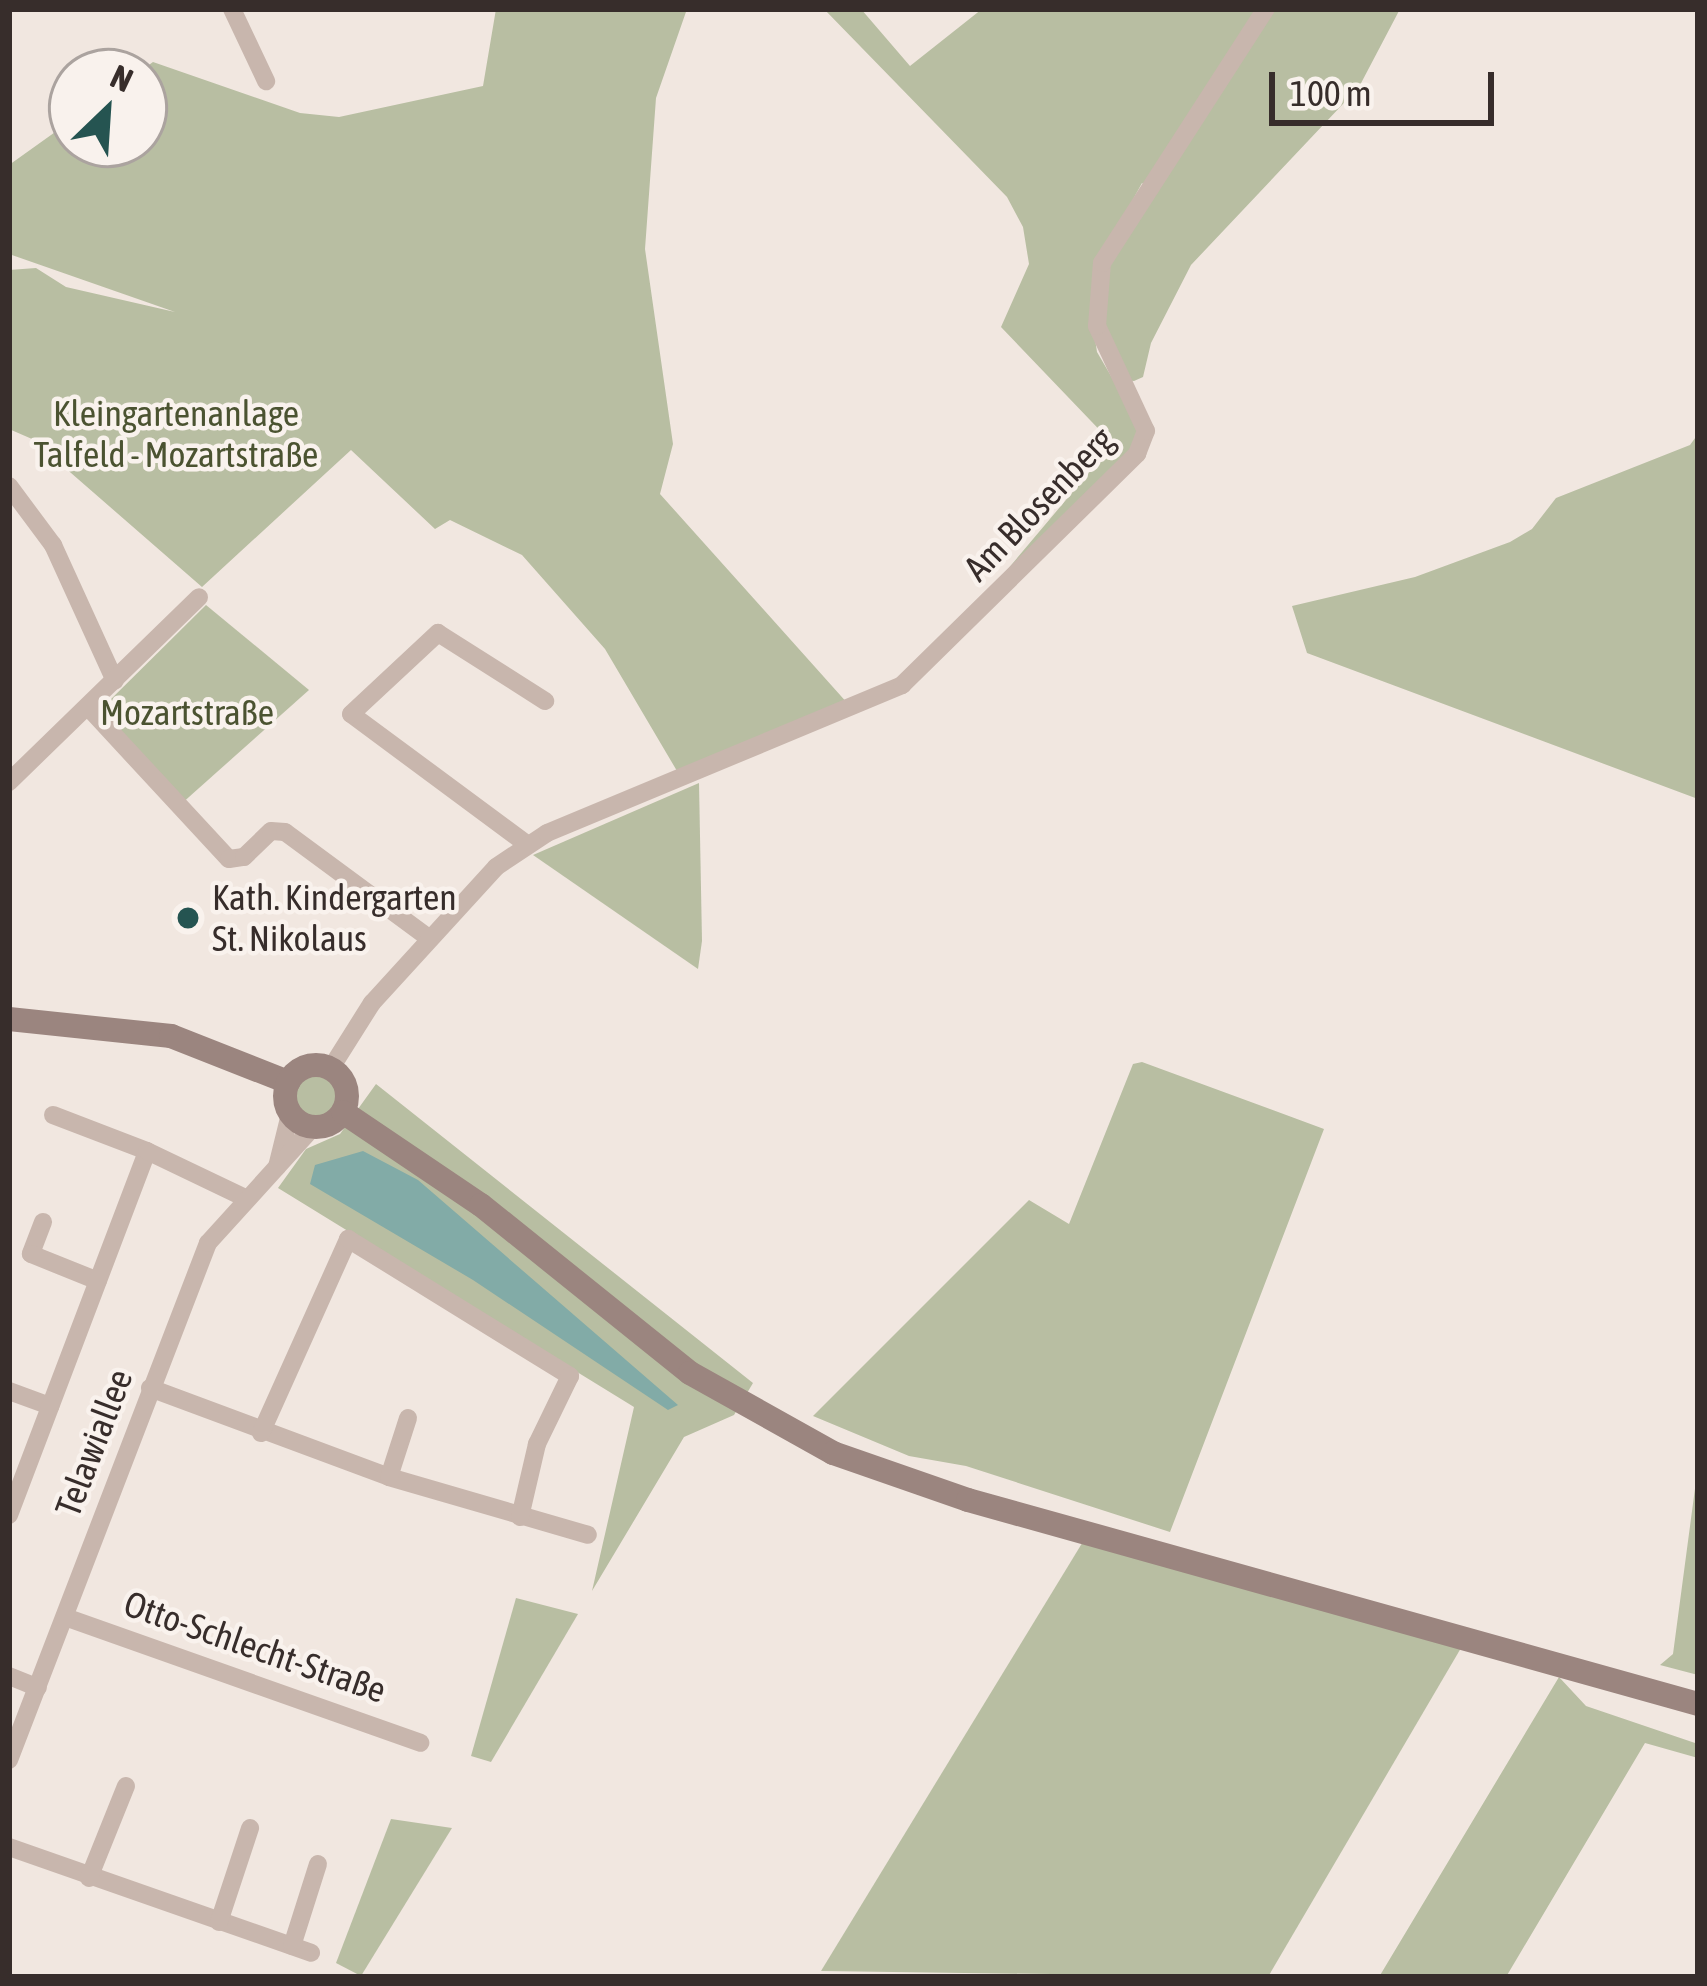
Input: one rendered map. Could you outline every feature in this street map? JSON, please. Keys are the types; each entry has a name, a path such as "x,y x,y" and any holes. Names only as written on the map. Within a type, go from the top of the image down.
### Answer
{"main road":[{"path":"9,1019 171,1036 287,1082 302,1120 343,1112 481,1204 690,1373 833,1453 968,1500 1698,1704"},
{"path":"287,1082 303,1067 331,1068 347,1090 343,1112"}],"street":[{"path":"232,9 266,81"},
{"name":"Am Blosenberg","path":"528,845 902,685 1074,521 1137,454 1146,431 1097,326 1102,262 1265,9"},
{"path":"9,486 53,545 115,681"},
{"path":"9,782 199,597"},
{"path":"331,1068 371,1003 429,938 528,845 351,715 438,633 545,701"},
{"path":"88,707 229,859 244,857 271,831 285,832 429,938"},
{"path":"52,1115 147,1151 247,1199"},
{"name":"Telawiallee","path":"9,1760 208,1243 276,1173 302,1120"},
{"path":"9,1515 147,1151"},
{"path":"43,1222 31,1254 98,1281"},
{"path":"260,1433 348,1238 570,1376 537,1444 520,1516"},
{"path":"150,1388 260,1433 389,1477 588,1534"},
{"path":"9,1390 50,1406"},
{"path":"389,1477 407,1418"},
{"name":"Otto-Schlecht-Straße","path":"65,1617 415,1735 420,1743"},
{"path":"9,1676 38,1688"},
{"path":"89,1878 126,1786"},
{"path":"219,1922 250,1828"},
{"path":"9,1847 302,1950 318,1864"}],"green space":[{"name":"Kleingartenanlage Talfeld - Mozartstraße","path":"496,9 687,9 656,98 645,249 673,444 660,494 849,705 677,771 605,649 522,555 450,520 435,529 351,450 202,587 32,439 9,429 9,270 36,268 66,287 175,312 9,254 9,165 48,137 48,168 168,168 168,67 300,113 339,117 483,86"},
{"path":"824,9 861,9 910,66 982,9 1400,9 1359,87 1191,265 1151,343 1143,377 1134,381 1125,380 1108,348 1100,281 1149,188 1142,183 1096,267 1090,305 1097,352 1139,424 1130,453 986,595 1113,444 1001,327 1029,264 1023,227 1007,197"},
{"path":"1698,434 1698,799 1307,653 1292,606 1415,577 1510,542 1532,529 1556,498 1690,445"},
{"name":"Mozartstraße","path":"206,605 309,690 180,805 101,709"},
{"path":"699,783 702,941 698,969 533,855"},
{"path":"1142,1062 1324,1129 1170,1532 966,1466 909,1456 813,1416 1029,1200 1069,1224 1133,1064"},
{"path":"317,1073 333,1080 340,1096 333,1112 317,1119 301,1112 294,1096 301,1080"},
{"path":"376,1084 753,1383 734,1415 684,1437 592,1591 634,1407 278,1188 306,1149 340,1134"},
{"path":"1698,1466 1698,1675 1660,1665 1673,1654"},
{"path":"1084,1540 1461,1648 1268,1977 821,1971"},
{"path":"516,1598 578,1614 491,1762 471,1756"},
{"path":"1559,1677 1586,1706 1698,1744 1698,1758 1645,1743 1506,1977 1379,1977"},
{"path":"391,1819 452,1828 361,1976 336,1963"}],"water":[{"path":"363,1151 418,1180 678,1405 668,1410 473,1280 310,1184 315,1165"}],"place":[{"name":"Kath. Kindergarten St. Nikolaus","path":"188,918"}]}
